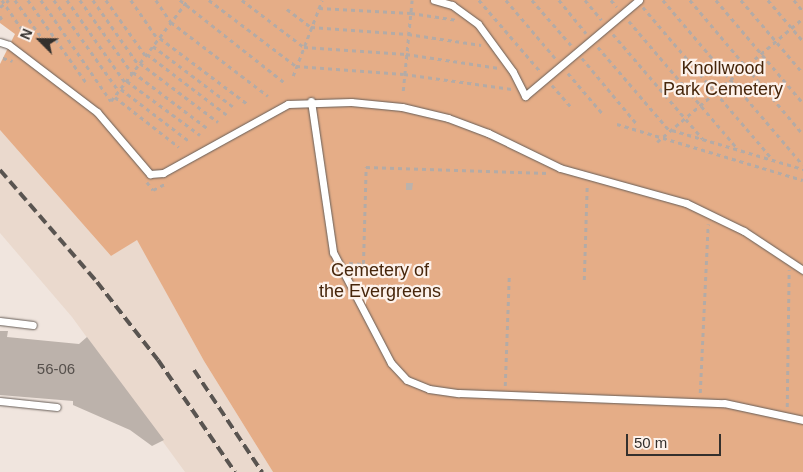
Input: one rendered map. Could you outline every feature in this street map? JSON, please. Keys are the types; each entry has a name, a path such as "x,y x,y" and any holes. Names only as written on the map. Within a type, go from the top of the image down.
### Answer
{"lane":[{"path":"434,0 465,14 478,24 512,70 525,96 638,0"},
{"path":"0,42 10,45 97,112 150,174 163,173 288,104 311,101 402,107 448,118 560,168 686,203 744,231 803,270"},
{"path":"311,101 333,252 391,363 407,380 429,389 505,395 724,403 803,420"},
{"path":"0,321 33,325"},
{"path":"0,401 57,407"}],"path":[{"path":"2,0 30,41"},
{"path":"0,7 9,0"},
{"path":"14,0 52,52"},
{"path":"28,0 88,85"},
{"path":"40,0 111,101 188,0"},
{"path":"54,0 120,90 189,141"},
{"path":"67,0 126,81 200,135"},
{"path":"80,0 133,73 207,128"},
{"path":"93,0 139,64 218,122"},
{"path":"106,0 146,55 227,115"},
{"path":"131,0 159,38 249,105"},
{"path":"156,0 171,22 268,96"},
{"path":"180,0 184,6 284,82"},
{"path":"210,0 296,66 404,74 522,91"},
{"path":"242,0 304,47 406,54 512,70"},
{"path":"293,76 322,0"},
{"path":"402,91 412,0"},
{"path":"479,0 572,108"},
{"path":"506,0 603,114"},
{"path":"532,0 637,124"},
{"path":"559,0 671,130 803,169"},
{"path":"585,0 703,139"},
{"path":"611,0 738,150"},
{"path":"638,0 773,160"},
{"path":"663,0 803,165"},
{"path":"690,0 803,134"},
{"path":"716,0 803,104"},
{"path":"741,0 803,73"},
{"path":"768,0 803,41"},
{"path":"794,0 803,11"},
{"path":"319,8 410,13 459,21"},
{"path":"287,9 311,27 408,34 495,47"},
{"path":"0,16 3,21"},
{"path":"657,142 803,18"},
{"path":"153,46 235,108"},
{"path":"3,58 20,62"},
{"path":"114,97 179,147"},
{"path":"616,124 803,180"},
{"path":"540,166 555,175"},
{"path":"363,272 366,167 551,173"},
{"path":"144,179 153,190 170,181"},
{"path":"579,182 597,186"},
{"path":"584,280 587,183"},
{"path":"704,218 714,222"},
{"path":"700,402 708,220"},
{"path":"783,263 793,270"},
{"path":"787,416 789,267"},
{"path":"505,395 509,278"}],"shaded area":[{"path":"0,130 111,256 137,239 204,361 273,472 185,472 72,317 0,233"}],"green space":[{"name":"Cemetery of the Evergreens","path":"0,0 803,0 803,472 273,472 204,361 137,240 111,256 0,130 0,64 15,34 0,23"}],"building":[{"path":"406,183 413,183 412,190 406,190"},
{"path":"0,331 8,331 7,337 79,344 87,337 164,440 152,446 130,430 73,405 73,401 0,395"}],"railway":[{"path":"0,170 97,282 158,360 235,472"},
{"path":"194,370 262,472"}],"park label":[{"name":"Knollwood Park Cemetery","path":"723,79"}]}
